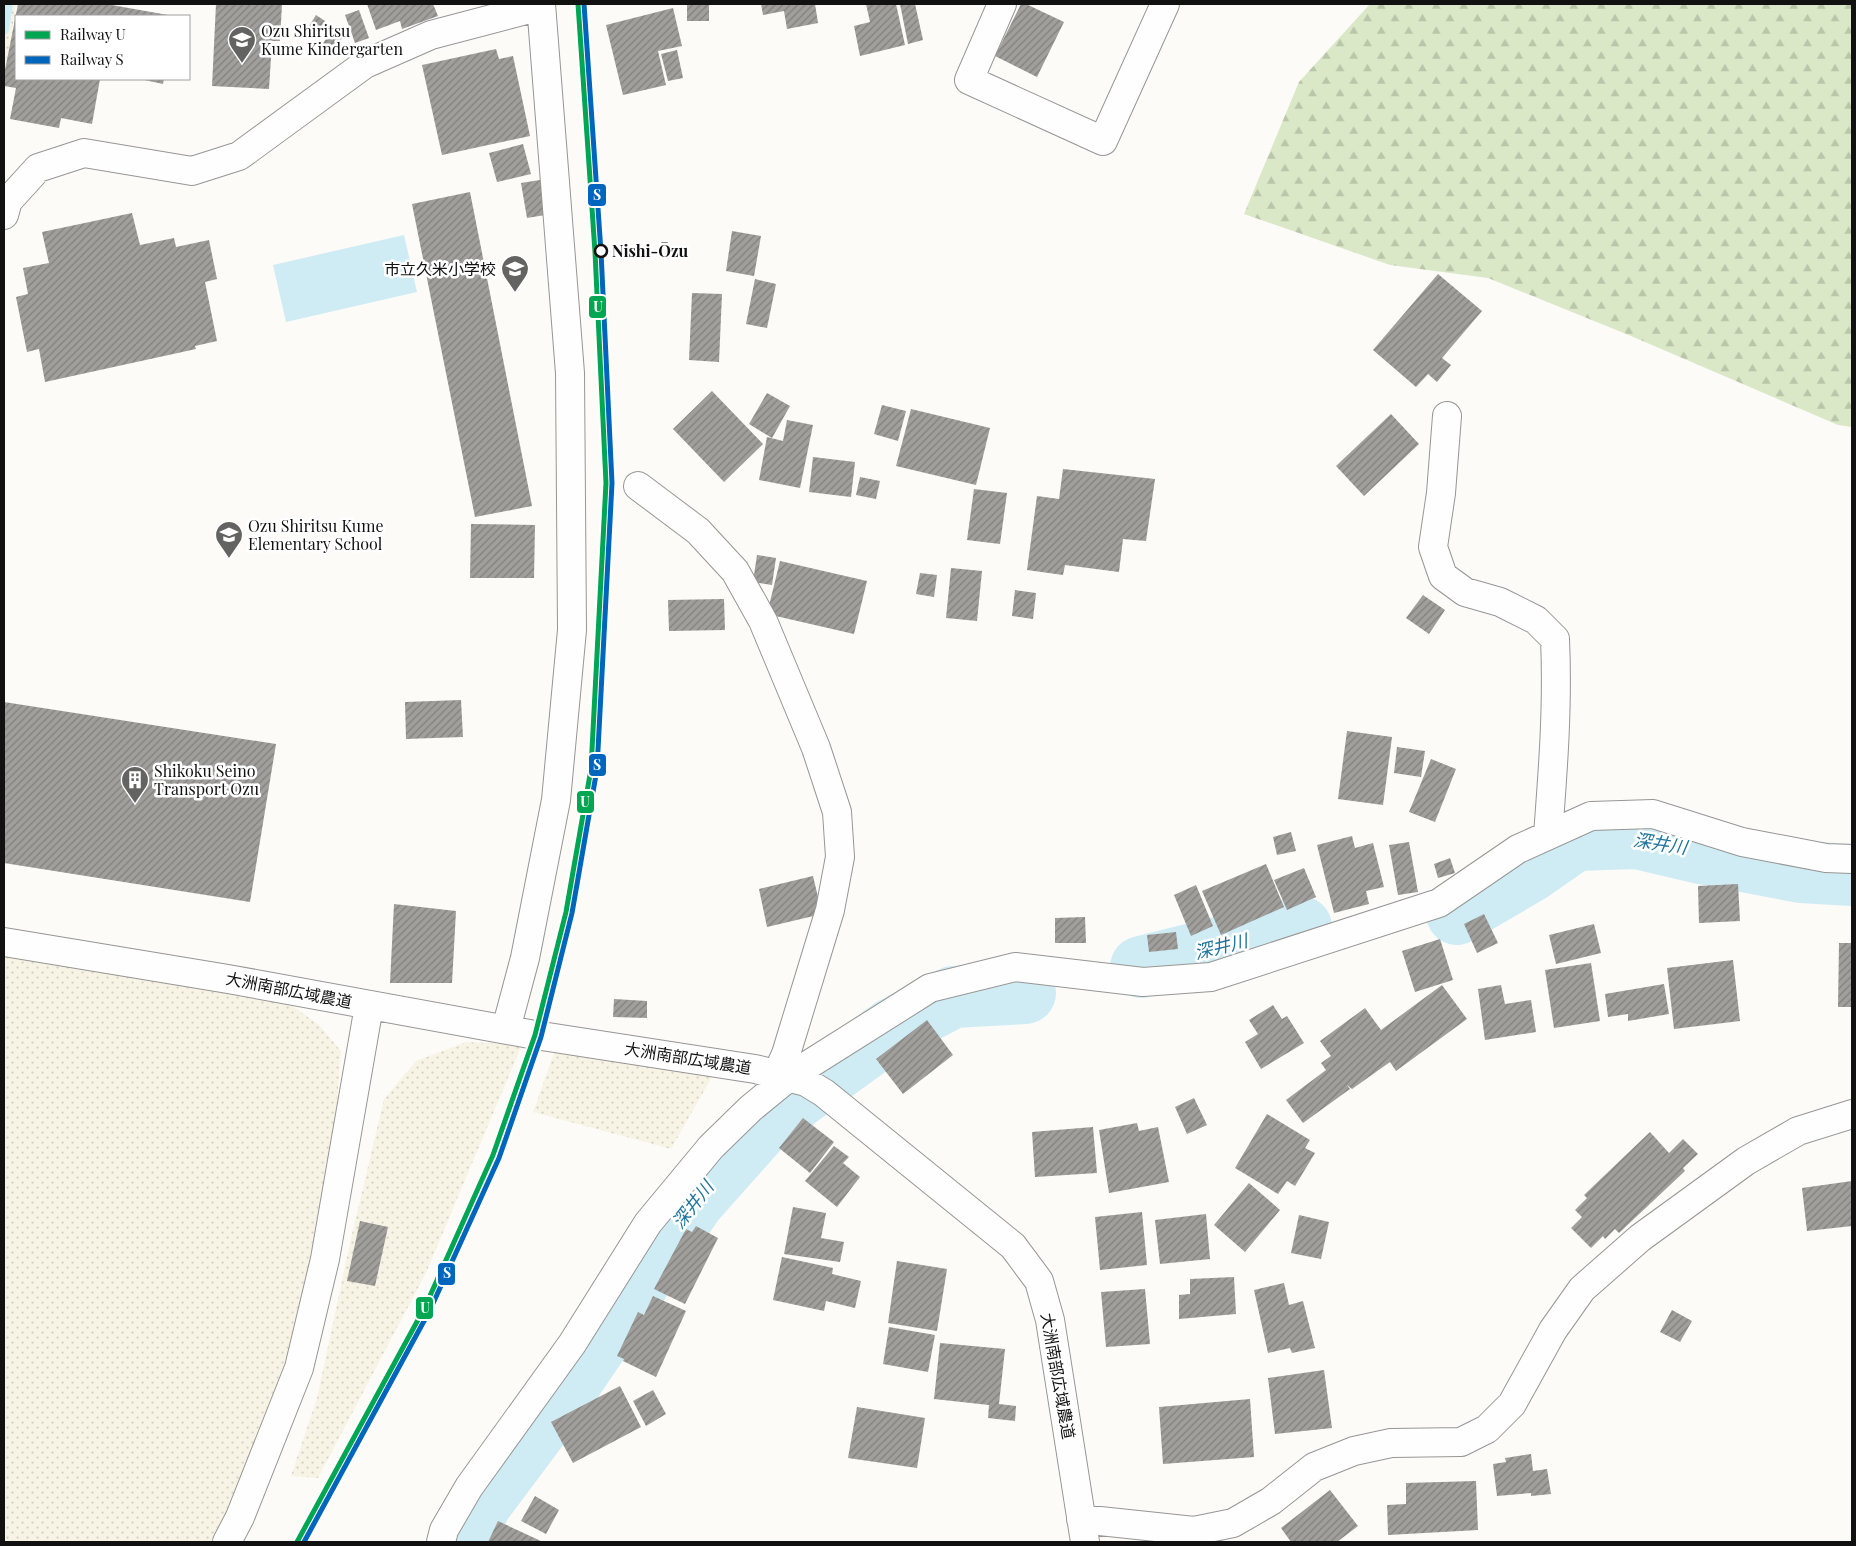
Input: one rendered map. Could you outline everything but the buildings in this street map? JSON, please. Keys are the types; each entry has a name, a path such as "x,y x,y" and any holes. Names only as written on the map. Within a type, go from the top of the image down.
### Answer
{"street":[{"path":"1002,4 969,80 1102,141 1165,4"},
{"path":"4,215 8,201 38,168 84,154 192,171 238,156 365,64 432,35 541,5 570,372 572,630 556,800 525,958 506,1029"},
{"path":"1447,416 1441,493 1433,547 1443,576 1465,592 1500,602 1536,620 1555,639 1555,746 1548,835"},
{"path":"638,486 698,531 736,571 763,621 816,748 837,812 840,857 830,910 786,1054 799,1081"},
{"path":"441,1542 444,1530 469,1487 572,1344 648,1224 711,1147 751,1108 799,1081 930,988 1015,967 1143,982 1210,977 1440,903 1518,849 1591,816 1653,814 1742,842 1826,858 1852,858"},
{"name":"大洲南部広域農道","path":"4,942 228,979 370,1006 799,1081 1013,1246 1038,1280 1050,1320 1083,1530"},
{"path":"227,1542 240,1517 299,1368 325,1259 370,1006"},
{"path":"1083,1530 1194,1531 1223,1525 1233,1522 1271,1501 1314,1467 1354,1452 1391,1443 1461,1442 1487,1429 1512,1404 1553,1330 1582,1289 1640,1238 1746,1161 1798,1131 1852,1114"}],"shaded area":[{"path":"4,4 16,4 4,81"},
{"path":"4,953 270,999 294,1007 319,1025 341,1051 334,1141 310,1270 285,1369 229,1513 213,1542 4,1542"},
{"path":"466,1042 510,1044 521,1047 426,1273 318,1478 291,1476 317,1398 351,1238 384,1099 416,1061"},
{"path":"555,1050 712,1077 671,1149 533,1112"}],"green space":[{"path":"1370,4 1852,4 1852,427 1838,425 1631,336 1488,278 1390,265 1244,214 1299,82"}],"water":[{"path":"404,235 417,292 286,322 273,265"}],"waterway":[{"path":"4,30 8,4"},
{"name":"深井川","path":"1457,914 1529,872 1575,840 1637,838 1701,853 1801,872 1852,875"},
{"name":"深井川","path":"1141,967 1301,927"},
{"name":"深井川","path":"462,1542 481,1503 562,1395 693,1202 765,1121 892,1029 953,997 1025,993"}],"rail line":[{"name":"U","path":"297,1542 425,1307 493,1155 535,1035 566,912 591,769 606,483 595,252 578,4"},
{"name":"S","path":"304,1542 430,1310 499,1158 541,1037 572,913 597,769 612,483 601,252 584,4"}],"place":[{"name":"Ozu Shiritsu Kume Kindergarten","path":"242,64"},
{"name":"Nishi-Ōzu","path":"601,251"},
{"name":"市立久米小学校","path":"515,293"},
{"name":"Ozu Shiritsu Kume Elementary School","path":"229,559"},
{"name":"Shikoku Seino Transport Ozu","path":"135,804"}]}
